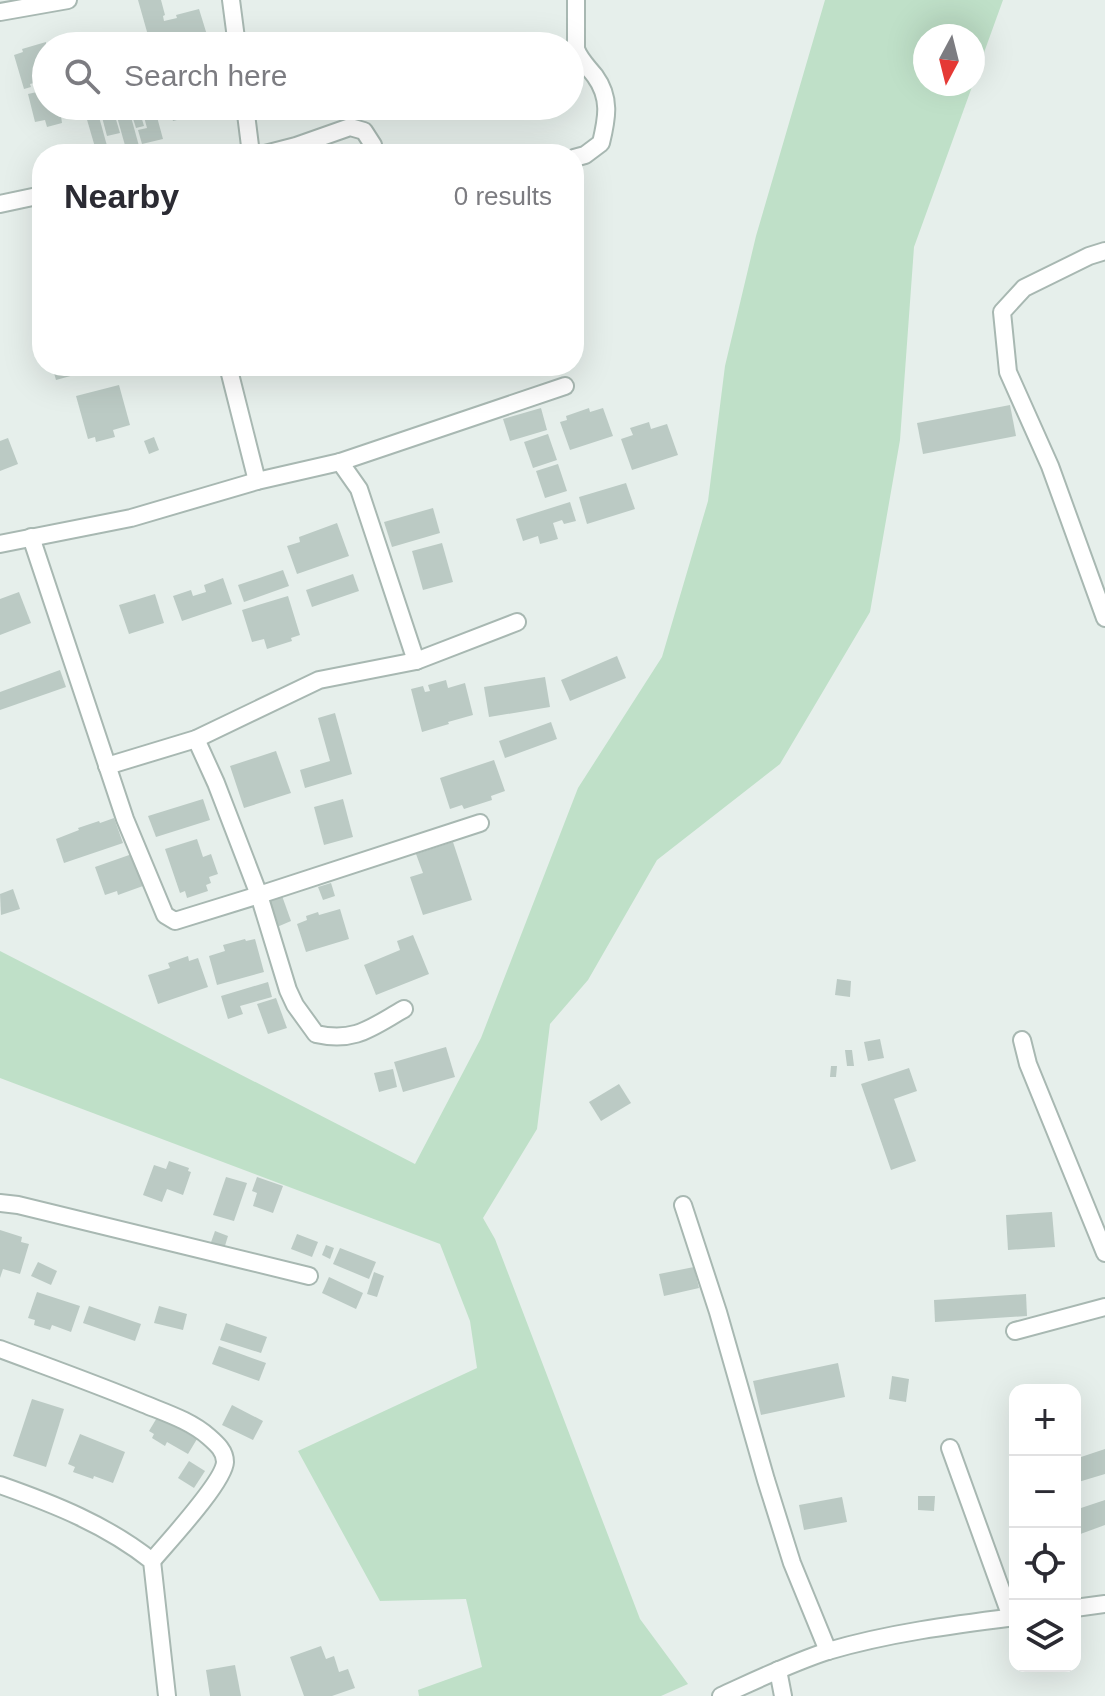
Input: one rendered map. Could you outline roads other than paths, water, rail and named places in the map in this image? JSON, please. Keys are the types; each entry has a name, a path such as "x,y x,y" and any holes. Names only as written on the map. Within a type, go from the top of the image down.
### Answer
{"street":[{"path":"0,12 68,0"},
{"path":"231,0 235,32"},
{"path":"576,0 576,32"},
{"path":"584,62 606,94 607,103 601,143 584,155"},
{"path":"247,120 250,144"},
{"path":"302,144 350,127 364,131 372,144"},
{"path":"0,204 32,197"},
{"path":"1105,251 1024,288 1002,312 1008,372 1050,466 1105,618"},
{"path":"231,376 257,481"},
{"path":"0,544 131,518 257,481 340,462 565,386"},
{"path":"340,462 359,489 416,661"},
{"path":"31,537 125,819 165,915 175,921 480,823"},
{"path":"107,766 196,739 319,680 416,661 517,622"},
{"path":"196,739 259,895 288,990 316,1034 331,1037 359,1035 404,1009"},
{"path":"1022,1040 1028,1064 1105,1253"},
{"path":"0,1203 309,1276"},
{"path":"683,1205 792,1563 828,1651"},
{"path":"1015,1331 1105,1307"},
{"path":"0,1349 185,1422 209,1436 223,1450 225,1463 221,1475 152,1561"},
{"path":"950,1448 1009,1606"},
{"path":"0,1485 57,1505 131,1544 152,1561 167,1696"},
{"path":"1081,1607 1105,1604"},
{"path":"721,1696 828,1651 929,1628 1009,1618"},
{"path":"778,1670 783,1696"}]}
